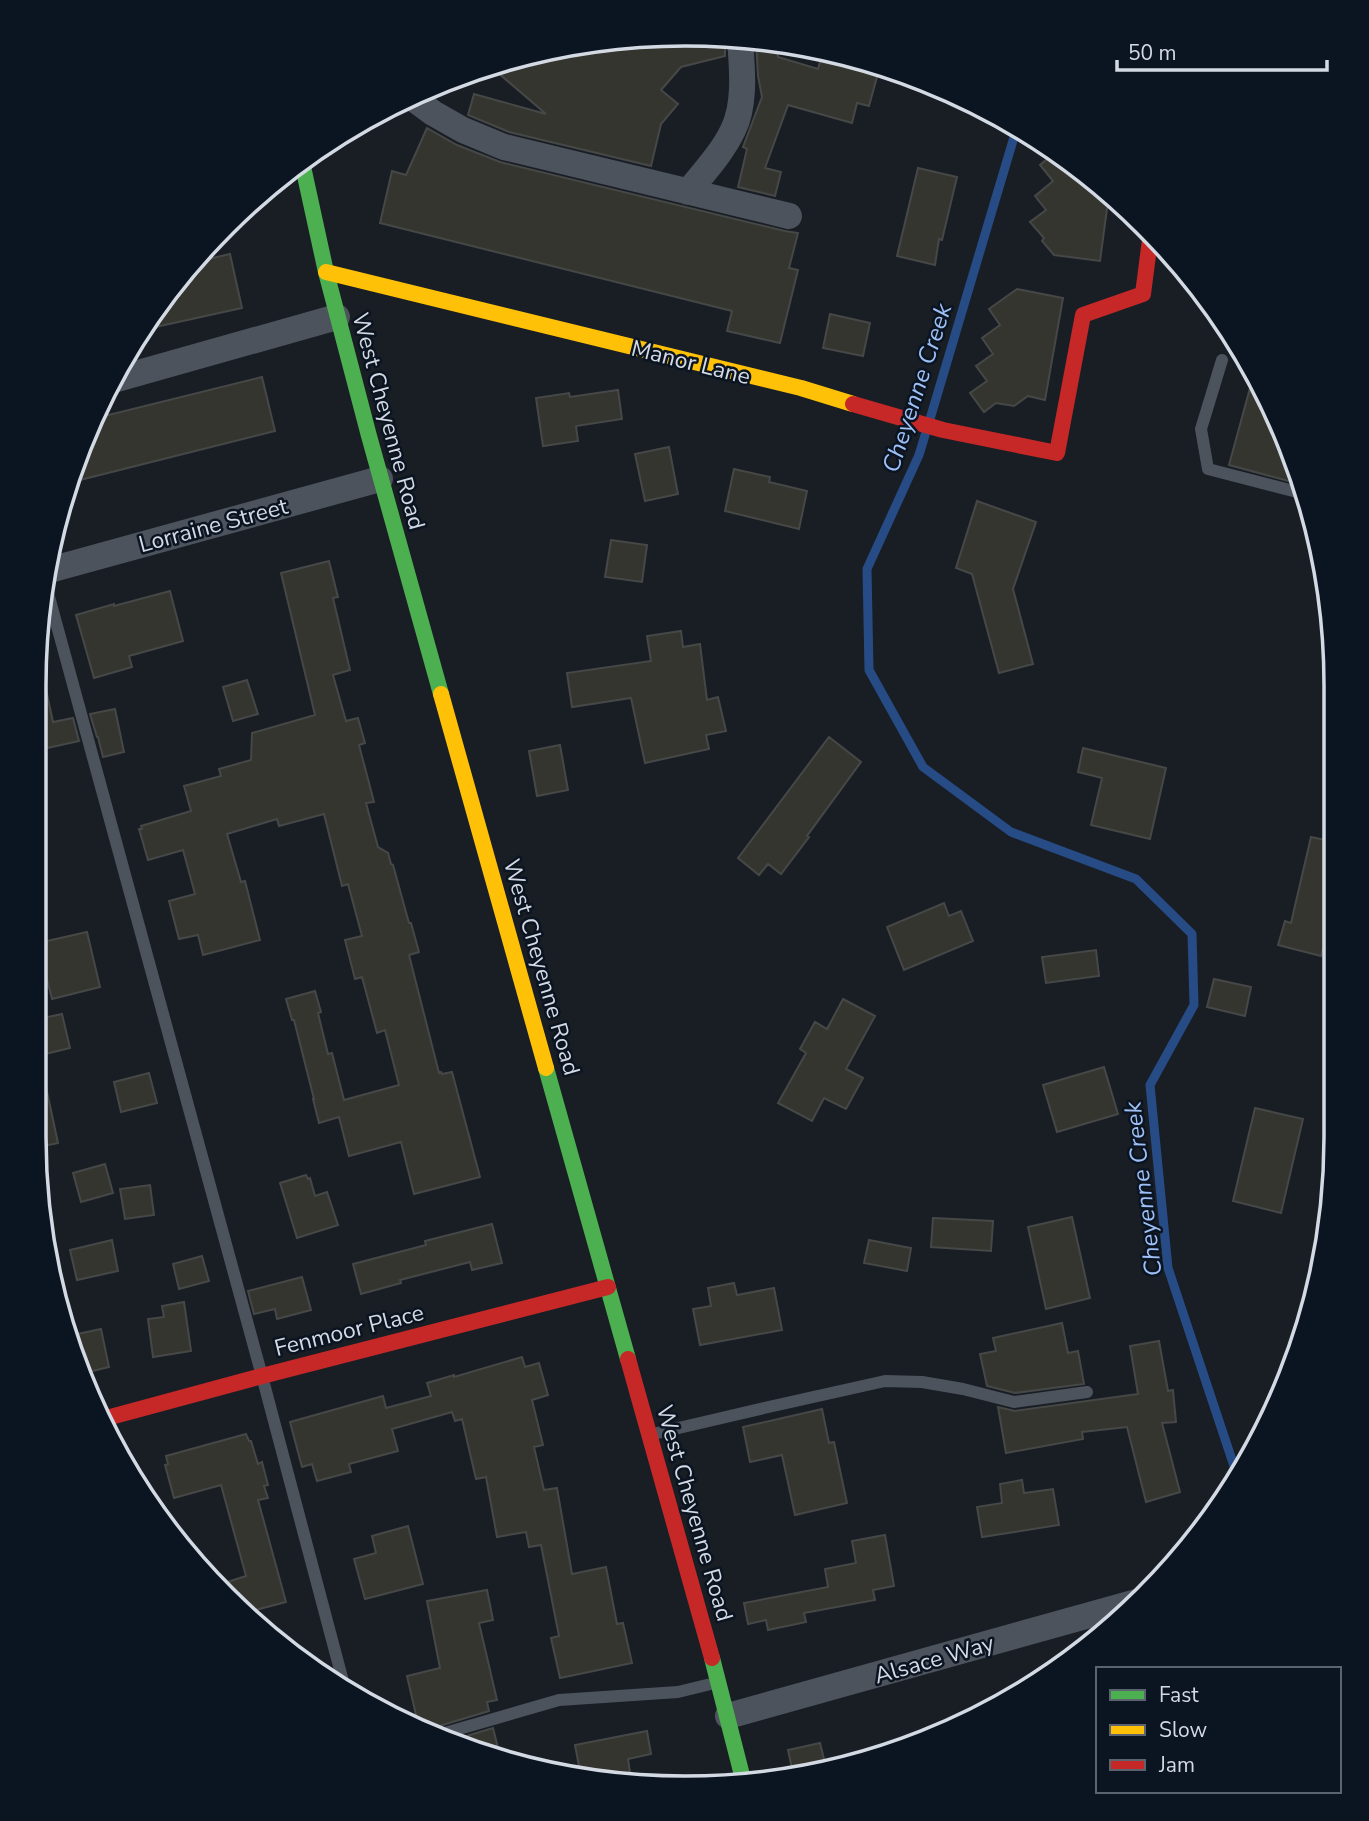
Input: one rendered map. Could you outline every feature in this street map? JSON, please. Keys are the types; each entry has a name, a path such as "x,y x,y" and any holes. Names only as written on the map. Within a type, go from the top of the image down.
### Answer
{"main road":[{"name":"West Cheyenne Road","path":"304,172 337,317 380,479 728,1716 741,1773"},
{"name":"Manor Lane","path":"326,272 801,388 943,430 1057,453 1083,315 1143,294 1149,247"},
{"name":"Fenmoor Place","path":"110,1417 608,1287"}],"street":[{"path":"688,192 718,155 734,129 740,104 741,48"},
{"path":"420,103 463,130 505,147 789,216"},
{"path":"125,377 337,317"},
{"name":"Lorraine Street","path":"57,568 380,479"},
{"name":"Alsace Way","path":"728,1716 1115,1608"}],"lane":[{"path":"1222,360 1201,429 1208,469 1294,491"},
{"path":"51,606 342,1676"},
{"path":"649,1435 885,1381 936,1384 1014,1402 1087,1392"},
{"path":"450,1731 559,1700 678,1692 718,1682"}],"building":[{"path":"643,47 725,47 725,56 681,67 661,90 678,104 661,124 651,166 509,132 468,115 474,94 546,114 498,73 601,51"},
{"path":"757,50 777,53 778,57 818,69 820,60 877,75 869,106 857,103 852,123 788,105 765,168 781,172 775,196 738,187 747,149 743,147 762,97"},
{"path":"427,128 457,145 500,162 798,233 789,268 798,270 780,343 727,331 732,311 380,223 392,171 406,175"},
{"path":"1048,159 1107,205 1100,261 1054,255 1030,222 1046,210 1035,196 1053,181 1040,165"},
{"path":"918,168 957,177 942,240 939,239 935,265 897,256"},
{"path":"230,254 242,308 154,327 178,296 208,259"},
{"path":"1017,289 1063,298 1045,400 1028,396 1014,406 996,403 984,412 970,393 987,381 976,366 993,354 982,338 1000,325 989,309"},
{"path":"830,314 870,323 863,356 823,348"},
{"path":"262,377 275,431 79,480 105,416"},
{"path":"1250,387 1291,482 1229,465"},
{"path":"618,390 622,419 576,426 578,441 543,446 536,398 569,393 570,397"},
{"path":"669,447 678,494 645,501 635,454"},
{"path":"734,469 770,477 769,482 807,491 799,529 725,511"},
{"path":"977,501 1036,522 1013,589 1033,664 999,673 972,574 956,568"},
{"path":"611,540 647,545 642,582 605,577"},
{"path":"329,561 338,597 333,598 350,670 333,675 346,721 358,718 365,743 359,745 374,802 366,803 378,847 388,853 393,865 419,952 409,955 439,1073 452,1072 480,1177 414,1194 401,1142 349,1156 339,1117 319,1123 294,1020 286,999 315,991 328,1054 332,1053 344,1100 399,1085 385,1030 377,1033 362,977 355,979 345,940 362,936 348,884 342,886 324,814 279,826 277,819 227,834 241,882 245,881 260,940 203,955 198,935 179,939 169,901 195,894 183,850 148,860 139,829 142,829 141,826 191,811 184,786 221,776 219,769 251,760 252,733 315,715 281,573"},
{"path":"170,591 183,641 129,656 132,667 94,678 76,615"},
{"path":"681,631 683,647 700,644 707,700 718,697 726,731 706,735 709,749 645,763 631,698 572,707 567,673 651,661 647,636"},
{"path":"247,680 258,714 233,721 223,687"},
{"path":"46,689 53,722 73,718 79,741 46,748"},
{"path":"115,709 124,752 103,757 90,714"},
{"path":"829,737 861,762 781,874 768,864 759,875 738,858"},
{"path":"560,745 568,790 537,796 529,751"},
{"path":"1083,748 1166,768 1150,839 1091,825 1102,778 1078,772"},
{"path":"1311,837 1324,840 1324,945 1321,956 1278,945 1285,921 1291,923"},
{"path":"944,903 949,916 961,911 973,941 904,970 887,927"},
{"path":"87,932 100,987 52,999 46,975 46,941"},
{"path":"1096,950 1099,976 1046,983 1042,957"},
{"path":"1214,979 1251,987 1245,1016 1207,1007"},
{"path":"843,999 875,1016 846,1069 863,1078 846,1109 824,1098 812,1121 778,1103 806,1053 800,1049 815,1022 827,1029"},
{"path":"62,1014 70,1048 46,1054 46,1017"},
{"path":"1104,1067 1118,1114 1057,1132 1043,1085"},
{"path":"149,1073 157,1103 121,1112 114,1082"},
{"path":"46,1087 58,1143 46,1146"},
{"path":"1255,1108 1303,1119 1281,1213 1233,1201"},
{"path":"105,1164 113,1193 81,1202 73,1173"},
{"path":"306,1175 310,1178 315,1196 327,1192 338,1225 297,1238 280,1183"},
{"path":"150,1185 154,1215 125,1219 120,1189"},
{"path":"1072,1217 1090,1298 1046,1309 1028,1227"},
{"path":"933,1218 993,1221 991,1251 931,1247"},
{"path":"492,1224 502,1263 472,1270 470,1262 400,1280 401,1283 361,1294 353,1264 426,1245 425,1241"},
{"path":"112,1240 118,1271 77,1280 70,1250"},
{"path":"869,1240 911,1248 907,1271 864,1263"},
{"path":"202,1256 209,1281 179,1289 173,1264"},
{"path":"302,1277 311,1310 277,1319 275,1309 254,1314 248,1291"},
{"path":"734,1283 737,1295 774,1288 782,1330 700,1345 693,1309 711,1306 708,1288"},
{"path":"184,1302 191,1351 153,1357 148,1319 164,1317 162,1306"},
{"path":"1062,1323 1068,1353 1078,1351 1084,1384 1015,1393 987,1386 980,1354 996,1351 993,1338"},
{"path":"101,1329 109,1367 90,1371 77,1334"},
{"path":"1159,1341 1168,1391 1173,1390 1176,1422 1162,1423 1180,1492 1146,1502 1127,1427 1082,1432 1083,1439 1006,1453 998,1407 1015,1411 1138,1394 1130,1346"},
{"path":"522,1357 525,1367 539,1363 548,1395 532,1400 543,1445 534,1447 544,1490 557,1488 572,1574 606,1567 617,1624 623,1623 632,1663 560,1678 551,1638 559,1636 541,1545 529,1547 526,1532 497,1537 486,1477 476,1479 462,1419 455,1421 452,1412 392,1429 398,1451 349,1464 351,1472 317,1481 312,1464 302,1467 290,1422 383,1396 386,1408 431,1396 427,1383"},
{"path":"822,1409 829,1443 834,1442 847,1503 795,1515 782,1455 750,1462 743,1427"},
{"path":"246,1434 258,1464 262,1462 268,1485 264,1486 268,1498 258,1500 286,1602 256,1610 227,1582 246,1576 221,1485 174,1498 165,1465 168,1464 166,1456"},
{"path":"1022,1480 1024,1493 1053,1489 1059,1525 982,1537 977,1507 1002,1503 1000,1484"},
{"path":"408,1526 423,1584 365,1599 354,1559 376,1553 372,1536"},
{"path":"885,1535 894,1586 873,1590 875,1600 804,1613 806,1622 768,1630 766,1620 748,1624 744,1603 828,1587 825,1569 856,1563 852,1541"},
{"path":"487,1590 493,1620 479,1623 497,1700 487,1702 489,1711 438,1726 416,1716 407,1676 440,1668 427,1601"},
{"path":"493,1728 498,1748 479,1742 465,1736"},
{"path":"647,1731 651,1754 628,1759 630,1772 601,1770 579,1766 575,1745"},
{"path":"820,1743 824,1760 791,1766 788,1750"}],"waterway":[{"name":"Cheyenne Creek","path":"930,419 1014,137"},
{"name":"Cheyenne Creek","path":"926,432 919,455 867,569 869,670 923,767 1011,832 1136,879 1192,934 1194,1005 1150,1085 1168,1268 1233,1464"}],"traffic: fast":[{"path":"304,172 326,272 441,694"},
{"path":"546,1068 628,1359"},
{"path":"712,1658 741,1773"}],"traffic: slow":[{"path":"326,272 801,388 853,404"},
{"path":"441,694 546,1068"}],"traffic: jam":[{"path":"853,404 943,430 1057,453 1083,315 1143,294 1149,247"},
{"path":"110,1417 608,1287"},
{"path":"628,1359 712,1658"}]}
